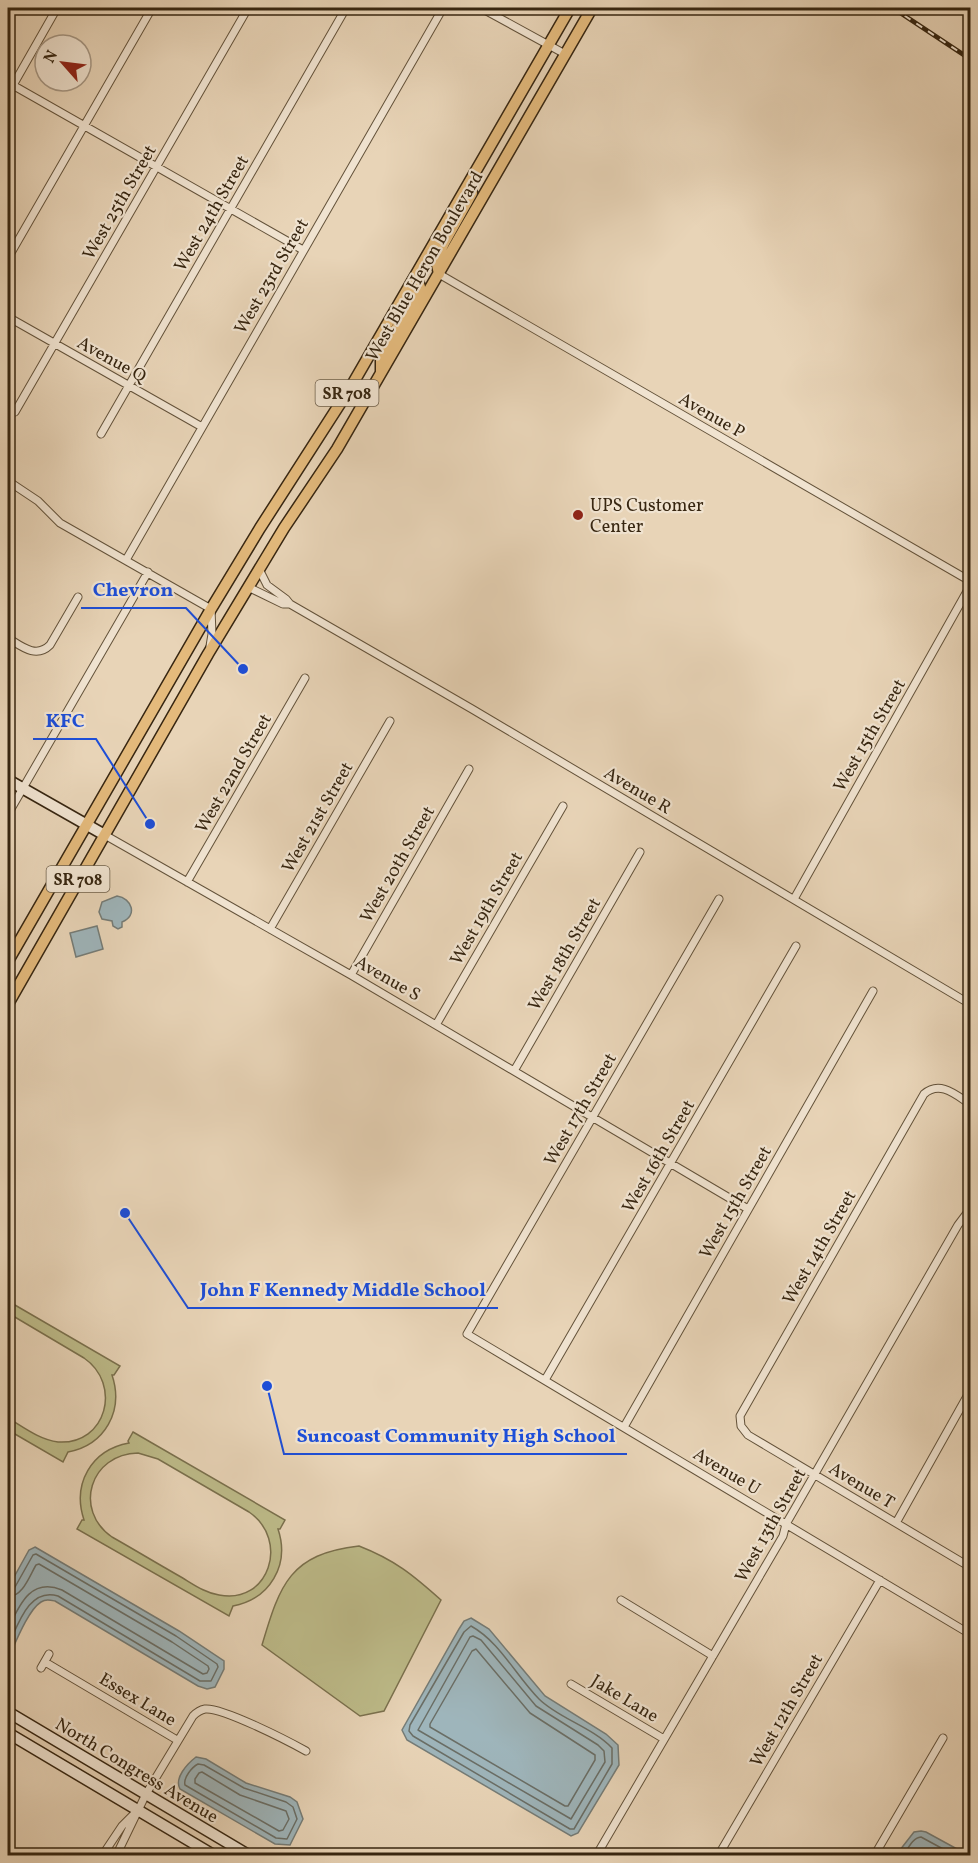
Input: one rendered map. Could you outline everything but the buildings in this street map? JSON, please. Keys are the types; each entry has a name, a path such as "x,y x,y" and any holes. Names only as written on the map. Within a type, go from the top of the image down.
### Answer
{"main road":[{"name":"West Blue Heron Boulevard","path":"8,961 211,609 352,385 570,8"},
{"name":"West Blue Heron Boulevard","path":"8,1004 103,834 208,654 259,568 337,449 592,8"},
{"path":"439,274 436,260 472,193 469,184"},
{"path":"381,373 381,356 420,287 416,275"}],"street":[{"path":"8,94 10,84 55,8"},
{"path":"8,258 152,8"},
{"name":"West 25th Street","path":"15,412 248,8"},
{"name":"West 24th Street","path":"101,434 346,8"},
{"name":"West 23rd Street","path":"126,560 442,8"},
{"path":"481,8 565,54"},
{"path":"10,84 303,250"},
{"name":"Avenue P","path":"439,274 970,584"},
{"name":"Avenue Q","path":"8,317 201,427"},
{"path":"8,481 38,501 60,523 211,609 212,634 208,654"},
{"name":"Avenue R","path":"259,568 267,585 286,598 290,604 970,1004"},
{"path":"8,814 148,572"},
{"name":"West 15th Street","path":"794,899 970,584"},
{"name":"Avenue R","path":"248,586 283,604 290,604"},
{"path":"8,638 31,651 44,650 50,645 78,597"},
{"path":"8,613 8,623"},
{"name":"West 22nd Street","path":"188,882 305,678"},
{"name":"West 21st Street","path":"270,928 390,721"},
{"name":"West 20th Street","path":"351,975 469,769"},
{"name":"Avenue S","path":"8,780 270,928 748,1209"},
{"name":"West 19th Street","path":"436,1025 562,806"},
{"name":"West 18th Street","path":"514,1071 640,852"},
{"name":"West 17th Street","path":"467,1334 719,899"},
{"name":"West 16th Street","path":"545,1380 796,945"},
{"name":"West 15th Street","path":"624,1427 873,991"},
{"name":"West 14th Street","path":"741,1426 742,1410 924,1094 935,1088 948,1090 970,1104"},
{"name":"West 13th Street","path":"596,1856 783,1536 786,1524 958,1225 970,1209"},
{"name":"Avenue U","path":"467,1334 970,1634"},
{"path":"896,1523 970,1391"},
{"name":"Avenue T","path":"741,1426 748,1435 970,1567"},
{"name":"West 12th Street","path":"718,1856 880,1580"},
{"path":"621,1600 713,1656"},
{"name":"Essex Lane","path":"49,1654 43,1665 177,1740 193,1716 207,1708 250,1723 306,1750"},
{"name":"Jake Lane","path":"571,1684 664,1739"},
{"name":"North Congress Avenue","path":"8,1712 250,1856"},
{"name":"North Congress Avenue","path":"8,1733 215,1856"},
{"path":"874,1856 943,1738"},
{"path":"116,1856 146,1794 177,1740"},
{"path":"102,1856 122,1826 138,1810"}],"shaded area":[{"path":"8,1301 120,1366 112,1375 115,1401 108,1424 92,1442 68,1452 63,1462 8,1430 8,1418 45,1439 58,1442 75,1440 88,1434 98,1424 104,1411 103,1383 96,1369 84,1358 8,1313"},
{"path":"133,1432 285,1520 278,1529 281,1542 279,1567 267,1588 246,1602 233,1606 229,1616 77,1529 84,1520 81,1494 88,1471 104,1453 129,1443","holes":["138,1453 158,1459 249,1512 262,1524 269,1538 271,1553 268,1568 261,1581 251,1590 236,1595 219,1595 204,1590 112,1537 100,1526 93,1513 90,1499 92,1485 98,1473 108,1463 122,1456"]},
{"path":"359,1546 403,1569 441,1600 384,1711 360,1716 262,1645 275,1605 291,1576 317,1556"}],"water":[{"path":"117,896 126,900 131,908 130,916 122,922 122,927 118,929 113,926 112,921 102,919 99,912 102,902"},
{"path":"97,926 103,949 76,957 70,933"},
{"path":"35,1547 179,1631 224,1661 224,1669 215,1687 207,1689 198,1686 51,1600 41,1602 31,1612 8,1659 8,1588 29,1550"},
{"path":"471,1618 489,1629 545,1696 606,1734 618,1745 619,1765 578,1833 571,1836 407,1740 402,1730 459,1629 464,1621"},
{"path":"196,1757 206,1759 246,1783 290,1797 297,1802 303,1819 290,1845 275,1844 180,1789 180,1776 185,1767"},
{"path":"921,1831 968,1855 896,1855 914,1832"}],"railway":[{"path":"893,8 970,59"}],"place":[{"name":"UPS Customer Center","path":"578,515"},
{"name":"Chevron","path":"243,669"},
{"name":"KFC","path":"150,824"},
{"name":"John F Kennedy Middle School","path":"125,1213"},
{"name":"Suncoast Community High School","path":"267,1386"}]}
